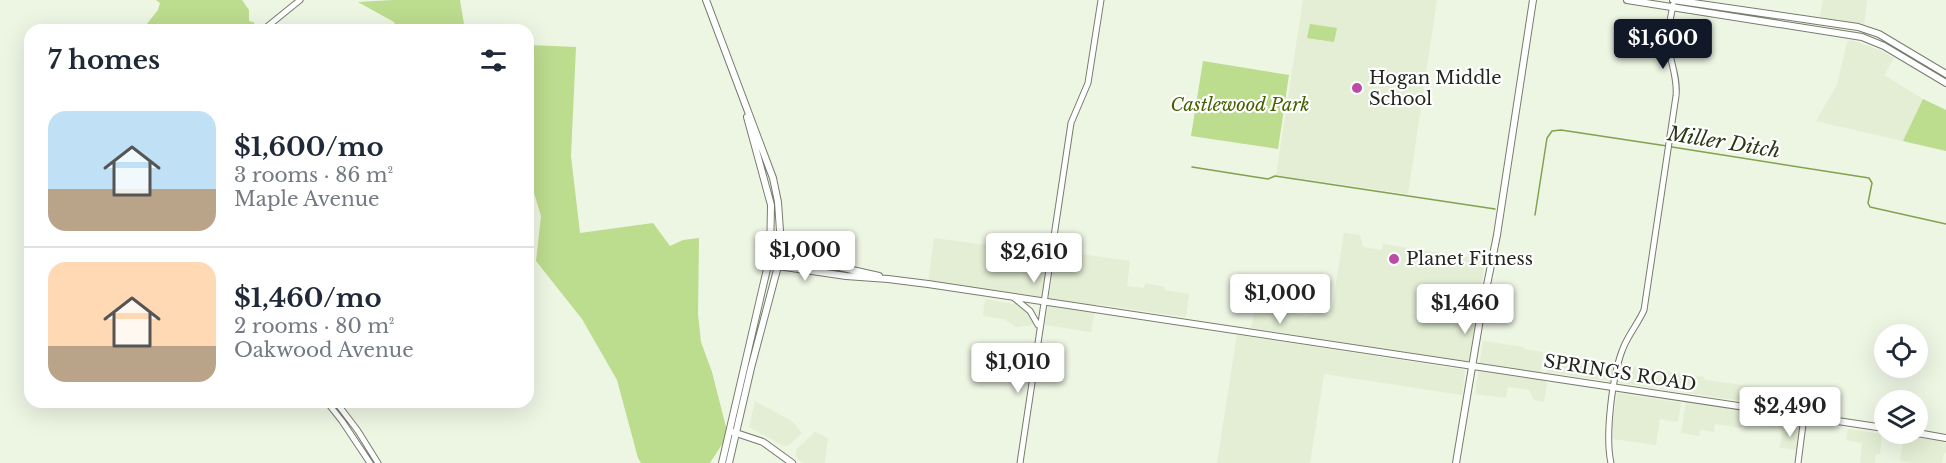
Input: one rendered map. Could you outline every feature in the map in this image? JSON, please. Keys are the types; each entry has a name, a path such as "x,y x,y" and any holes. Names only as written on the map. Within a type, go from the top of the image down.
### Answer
{"main road":[{"path":"706,0 773,178 778,201 780,231 778,266 733,432 722,463"},
{"path":"1456,463 1497,235 1533,0"},
{"path":"1627,0 1673,2 1858,27 1880,34 1946,74"},
{"path":"1673,2 1862,37 1884,46 1946,83"},
{"path":"729,463 733,432 770,260 771,205 750,135 743,99"},
{"name":"SPRINGS ROAD","path":"770,260 779,258 863,272 888,279"},
{"name":"SPRINGS ROAD","path":"770,260 778,266 1043,301 1874,427"},
{"path":"733,432 763,442 792,463"},
{"path":"1928,435 1946,438"}],"street":[{"path":"270,24 300,0"},
{"path":"1020,463 1071,123 1088,83 1101,0"},
{"path":"1611,463 1608,433 1614,388 1621,352 1644,310 1669,147 1677,85 1668,37 1673,2"},
{"path":"1011,297 1030,311 1039,327"},
{"path":"332,408 370,463"},
{"path":"341,408 378,463"},
{"path":"1798,463 1804,417"}],"shaded area":[{"name":"Hogan Middle School","path":"1303,0 1437,0 1408,194 1276,175"},
{"path":"1823,0 1867,0 1864,25 1820,17"},
{"path":"1851,40 1894,58 1884,75 1946,110 1946,151 1816,121 1837,85 1847,42"},
{"path":"1344,233 1360,235 1363,247 1382,250 1383,244 1485,260 1469,362 1251,328 1256,300 1292,306 1291,313 1307,316 1317,313 1331,315"},
{"path":"934,238 1050,254 1043,301 928,284"},
{"path":"1072,253 1130,261 1127,286 1144,288 1145,283 1165,287 1165,290 1189,294 1186,317 1096,304 1091,332 1045,325 1055,258 1071,260"},
{"path":"985,299 1018,305 1028,313 1034,325 1016,327 1004,319 983,316"},
{"path":"1237,335 1465,370 1462,395 1324,374 1310,463 1217,463"},
{"path":"1483,341 1543,352 1541,370 1547,384 1544,402 1534,400 1529,390 1508,387 1506,398 1475,394"},
{"path":"1550,354 1764,388 1762,404 1547,372"},
{"path":"1784,389 1807,393 1802,410 1782,407"},
{"path":"1617,393 1681,403 1678,422 1660,419 1656,445 1613,439 1612,426"},
{"path":"755,401 793,422 802,433 789,445 784,446 749,427"},
{"path":"1686,403 1802,420 1797,450 1780,448 1782,429 1743,424 1742,428 1715,424 1714,432 1700,430 1699,436 1681,433"},
{"path":"1848,429 1874,433 1874,444 1881,444 1880,454 1876,454 1875,463 1860,463 1862,443 1846,440"},
{"path":"815,432 828,438 825,463 803,463 796,457 796,450"},
{"path":"1928,439 1946,442 1946,453 1944,453 1942,463 1900,461 1903,444 1928,444"}],"green space":[{"path":"156,0 242,0 249,10 249,21 255,24 147,24 158,10 160,3"},
{"path":"460,0 464,24 395,24 358,2"},
{"path":"1310,24 1337,28 1334,42 1307,38"},
{"path":"534,45 576,47 571,156 580,233 653,223 670,246 683,240 699,238 698,314 701,342 712,372 728,435 710,463 641,463 617,380 582,319 536,261 541,216 534,193"},
{"name":"Castlewood Park","path":"1203,61 1289,75 1278,149 1191,136"},
{"path":"1923,99 1946,110 1946,151 1903,141"}],"waterway":[{"name":"Miller Ditch","path":"1535,215 1547,138 1552,131 1561,130 1667,146"},
{"name":"Miller Ditch","path":"1672,147 1869,178 1872,183 1868,203 1870,207 1946,224"},
{"name":"Miller Ditch","path":"1192,167 1268,179 1275,176 1495,209"}],"place":[{"name":"Hogan Middle School","path":"1357,88"},
{"name":"Planet Fitness","path":"1394,259"}]}
